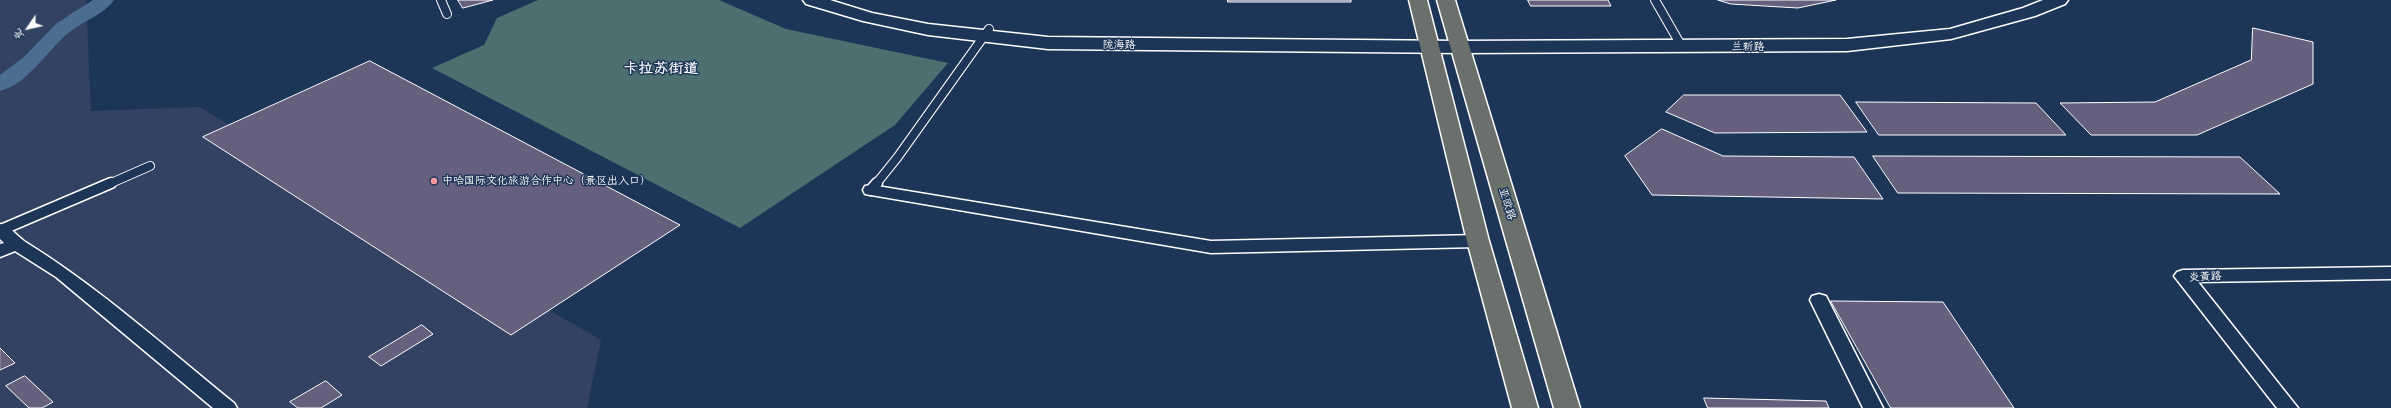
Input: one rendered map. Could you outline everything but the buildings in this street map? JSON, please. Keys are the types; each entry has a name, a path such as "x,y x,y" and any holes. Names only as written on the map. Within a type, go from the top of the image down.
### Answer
{"highway":[{"path":"1418,0 1478,241 1525,408"},
{"name":"亚欧路","path":"1446,0 1567,408"}],"street":[{"name":"陇海路","path":"812,0 887,21 987,34 1107,45 1429,41"},
{"name":"陇海路","path":"842,0 934,20 987,34"},
{"name":"兰新路","path":"1678,42 1825,35 1889,30 1937,23 2019,0"},
{"name":"兰新路","path":"1429,41 1678,42 1846,45 1951,34 2029,12 2059,0"},
{"path":"871,190 1211,247 1478,241"},
{"path":"0,230 8,247 62,274 227,408"},
{"name":"炎黄路","path":"2288,408 2183,276 2391,273"},
{"path":"1819,300 1873,408"}],"lane":[{"path":"441,0 447,14"},
{"path":"1655,0 1678,42"},
{"path":"871,190 987,34"},
{"path":"0,230 150,166"}],"shaded area":[{"path":"0,0 86,0 91,111 199,107 601,340 587,408 0,408"}],"green space":[{"path":"538,0 719,0 786,29 948,63 895,125 740,228 432,68 484,45 497,18"}],"waterway":[{"path":"0,85 31,61 64,27 105,0"}],"place":[{"name":"中哈国际文化旅游合作中心（景区出入口）","path":"434,181"}],"district":[{"name":"卡拉苏街道","path":"661,69"}]}
